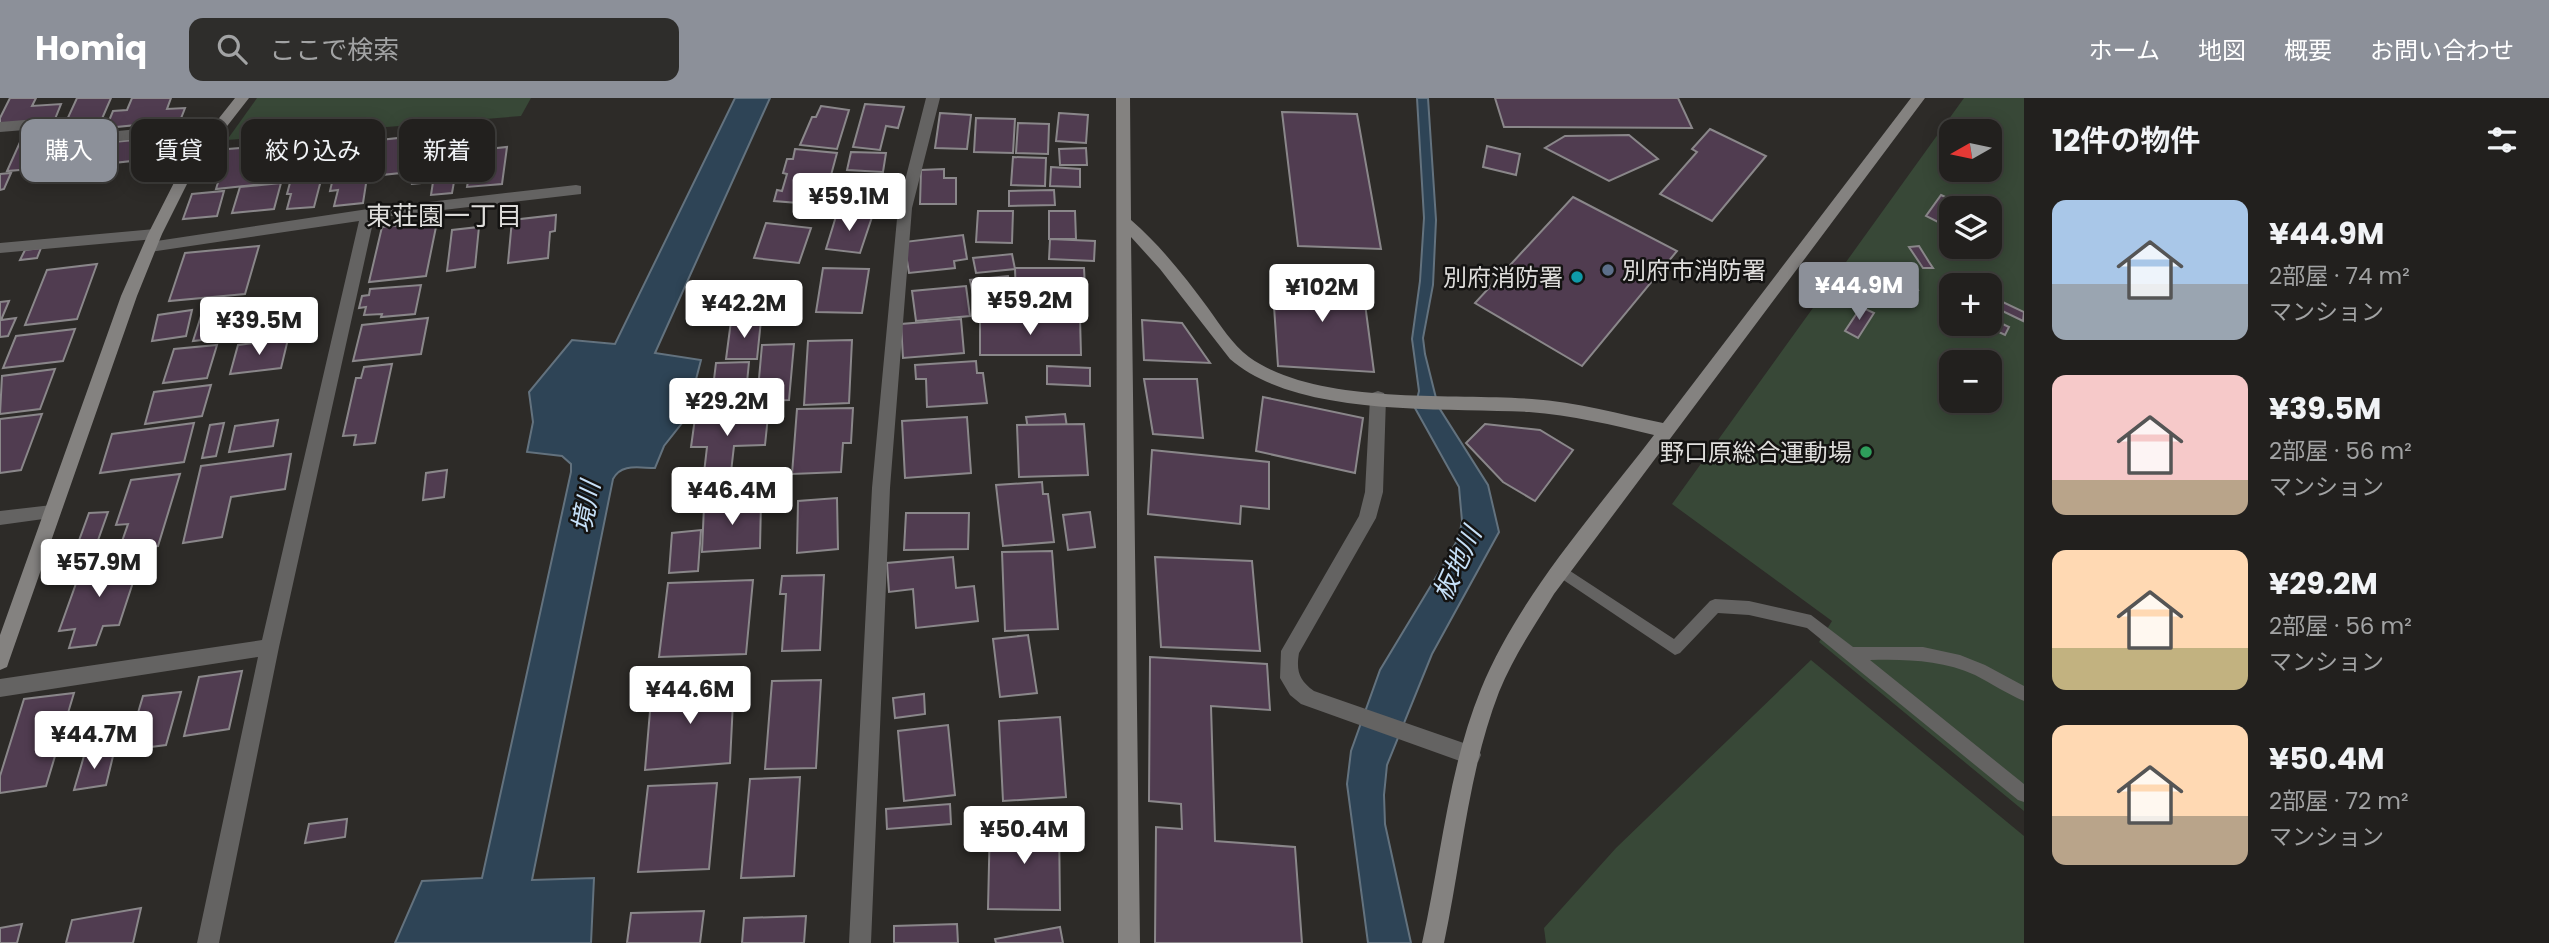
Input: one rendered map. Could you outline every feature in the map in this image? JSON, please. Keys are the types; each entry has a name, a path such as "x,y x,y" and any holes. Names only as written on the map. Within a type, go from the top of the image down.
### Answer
{"street":[{"path":"226,119 242,98"},
{"path":"860,943 881,488 905,208 933,98"},
{"path":"1123,98 1129,943"},
{"path":"1438,938 1471,755 1489,693 1509,650 1561,571 1918,98"},
{"path":"0,127 37,124 87,139 131,135"},
{"path":"0,661 129,296 152,240 181,182"},
{"path":"0,248 152,240 576,190"},
{"path":"208,943 270,648 368,214"},
{"path":"1123,221 1151,244 1230,349 1247,364 1276,378 1311,389 1378,398 1568,409 1667,431"},
{"path":"1378,398 1374,492 1367,518 1290,651 1287,675 1294,689 1308,698 1471,755"},
{"path":"0,518 52,513"},
{"path":"0,688 270,648"}],"lane":[{"path":"1561,571 1675,648 1715,606 1749,608 1811,622 2024,794"},
{"path":"1852,654 1925,653 1949,657 1983,669 2024,694"}],"green space":[{"path":"257,98 531,98 521,116 399,119 399,126 385,127 385,119 242,119"},
{"name":"野口原総合運動場","path":"1964,98 2024,98 2024,811 1819,642 1832,621 1672,504 1939,133 1939,182 2002,182 2002,119 1949,119"},
{"path":"241,120 241,139 227,140"},
{"path":"1811,660 2024,836 2024,943 1546,943 1544,928 1616,848"}],"water":[{"name":"境川","path":"735,98 770,98 655,353 701,360 686,418 664,446 655,468 626,468 613,479 532,880 594,878 591,943 395,943 422,881 482,878 571,472 571,464 562,456 527,452 533,422 529,392 572,340 615,344"},
{"name":"板地川","path":"1417,98 1428,98 1436,220 1433,285 1423,338 1425,354 1438,406 1488,485 1499,532 1432,654 1387,765 1385,824 1411,943 1368,943 1347,784 1351,751 1380,670 1459,537 1462,521 1459,487 1415,408 1419,391 1412,339 1420,281 1424,218"}],"building":[{"path":"10,98 36,98 32,106 61,104 55,119 21,119 21,122 0,124 0,118"},
{"path":"77,98 111,98 102,119 67,119"},
{"path":"132,98 171,98 167,109 185,108 181,119 131,119 131,126 117,127 117,119 110,119 113,111 127,110"},
{"path":"1495,98 1678,98 1692,128 1504,127"},
{"path":"865,104 904,107 898,128 886,126 880,150 853,147"},
{"path":"821,106 849,110 837,149 800,145 812,117 816,117"},
{"path":"1282,112 1357,114 1381,249 1298,246"},
{"path":"940,113 971,115 967,149 935,148"},
{"path":"1059,113 1088,115 1086,143 1056,141"},
{"path":"976,118 1015,119 1013,153 974,152"},
{"path":"1018,123 1049,124 1048,154 1016,153"},
{"path":"1710,129 1766,156 1712,221 1660,194 1697,152 1692,149"},
{"path":"1629,135 1658,159 1609,181 1545,148 1565,136"},
{"path":"399,138 399,173 385,175 385,139"},
{"path":"21,140 21,170 7,171"},
{"path":"131,140 131,161 117,163 117,142"},
{"path":"1487,146 1520,154 1516,175 1483,167"},
{"path":"507,147 502,184 467,187 468,182 495,182 495,148"},
{"path":"241,148 241,182 264,184 216,189 218,182 227,182 228,149"},
{"path":"1086,148 1087,165 1060,165 1059,149"},
{"path":"795,149 837,153 823,205 774,201 777,190 782,191 787,174 783,173 787,159 793,159"},
{"path":"851,152 886,153 883,172 847,170"},
{"path":"1013,157 1046,158 1045,186 1011,185"},
{"path":"1051,167 1080,169 1080,187 1050,186"},
{"path":"944,169 944,178 956,178 956,204 920,204 921,170"},
{"path":"11,173 4,189 0,190 0,174"},
{"path":"845,174 895,177 892,196 840,193"},
{"path":"290,182 320,182 314,207 287,209 291,194 287,194"},
{"path":"332,182 366,182 363,203 334,206 338,190 330,191"},
{"path":"433,182 454,182 452,193 431,195"},
{"path":"281,183 274,209 232,213 240,187"},
{"path":"1054,190 1055,205 1009,206 1009,191"},
{"path":"224,191 217,216 183,219 192,194"},
{"name":"別府消防署","path":"1573,197 1677,251 1582,366 1475,303"},
{"path":"1939,198 1939,221 1926,216"},
{"path":"978,211 1013,211 1012,243 976,242"},
{"path":"1049,211 1075,211 1076,239 1049,239"},
{"path":"837,213 872,217 860,253 826,249"},
{"path":"556,215 555,231 550,232 548,258 508,263 512,220"},
{"path":"437,222 426,276 369,282 382,227"},
{"path":"766,223 811,228 799,263 754,258"},
{"path":"479,227 475,267 447,271 452,230"},
{"path":"963,235 967,259 954,261 955,268 909,273 904,242"},
{"path":"1050,239 1095,241 1094,261 1049,259"},
{"path":"259,246 245,294 169,301 185,253"},
{"path":"1919,246 1933,268 1923,268 1909,247"},
{"path":"41,248 37,258 20,260 25,250"},
{"path":"1012,254 1015,269 976,273 973,258"},
{"path":"97,264 77,319 25,325 47,270"},
{"path":"823,268 869,269 862,313 816,312"},
{"path":"1015,268 1084,268 1086,308 1034,308 1034,299 1016,299"},
{"path":"1008,276 1015,305 976,310 970,280"},
{"path":"1272,276 1362,281 1374,372 1278,366"},
{"path":"1913,281 1918,290 1886,291 1881,283"},
{"path":"421,285 415,314 381,317 382,314 364,315 366,307 359,308 362,296 369,295 370,289"},
{"path":"966,286 970,316 916,321 912,291"},
{"path":"9,301 1,320 16,318 8,336 0,337 0,302"},
{"path":"2002,302 2024,312 2023,321 2002,311"},
{"path":"1861,307 1874,313 1858,338 1845,331"},
{"path":"192,310 186,336 152,341 158,315"},
{"path":"236,313 228,337 193,341 201,316"},
{"path":"428,318 421,354 353,361 362,325"},
{"path":"980,318 1080,318 1081,355 980,355"},
{"path":"961,319 964,353 903,358 901,324"},
{"path":"761,320 757,359 726,359 731,321"},
{"path":"1142,320 1182,323 1210,363 1144,360"},
{"path":"2002,324 2009,327 2005,335 2002,334"},
{"path":"75,329 63,361 3,368 16,336"},
{"path":"288,339 281,368 230,374 238,345"},
{"path":"852,340 849,403 804,405 808,341"},
{"path":"794,344 789,400 757,401 762,345"},
{"path":"217,345 207,378 163,383 174,349"},
{"path":"976,361 977,373 983,373 987,403 927,407 926,379 916,379 915,365"},
{"path":"749,362 745,403 711,404 716,363"},
{"path":"392,364 375,443 354,445 356,435 343,436 356,378 361,378 364,367"},
{"path":"1047,366 1090,368 1090,386 1047,384"},
{"path":"55,369 40,409 0,414 2,376"},
{"path":"1144,379 1197,379 1203,438 1153,434"},
{"path":"211,385 202,416 145,424 154,392"},
{"path":"1263,397 1363,418 1355,473 1256,451"},
{"path":"853,408 851,443 843,443 841,472 792,474 797,409"},
{"path":"42,414 21,470 0,473 0,419"},
{"path":"1065,414 1073,466 1023,470 1018,429 1028,429 1026,417"},
{"path":"768,416 765,445 734,446 731,472 704,473 707,447 691,447 695,418"},
{"path":"967,417 971,473 905,478 902,421"},
{"path":"278,420 273,446 229,452 235,426"},
{"path":"194,423 184,462 100,473 112,434"},
{"path":"224,423 216,456 202,458 210,425"},
{"path":"1084,424 1088,475 1019,477 1017,425"},
{"path":"1485,424 1540,430 1573,450 1535,501 1503,482 1466,443"},
{"path":"1152,450 1269,462 1269,509 1241,506 1240,524 1148,514"},
{"path":"291,454 285,489 231,497 222,537 183,543 201,466"},
{"path":"447,470 444,497 423,500 426,473"},
{"path":"180,474 158,546 119,550 128,524 116,525 131,480"},
{"path":"1042,482 1043,494 1048,494 1054,542 1003,546 996,485"},
{"path":"837,498 838,549 797,553 798,501"},
{"path":"761,501 760,548 702,552 704,506"},
{"path":"108,512 97,543 77,546 89,513"},
{"path":"1090,512 1095,547 1068,550 1063,515"},
{"path":"906,513 969,513 968,549 904,550"},
{"path":"701,530 698,571 669,573 672,533"},
{"path":"1052,551 1058,629 1005,631 1002,552"},
{"path":"953,557 956,588 974,586 978,621 916,628 913,589 889,592 887,563"},
{"path":"1155,557 1252,561 1260,651 1161,647"},
{"path":"141,558 119,625 103,626 96,645 69,648 75,629 59,631 83,564"},
{"path":"824,575 820,650 782,651 786,594 780,594 782,576"},
{"path":"753,580 746,654 659,657 668,583"},
{"path":"1028,635 1037,693 1000,697 993,639"},
{"path":"1150,657 1267,664 1270,710 1211,706 1215,841 1295,847 1302,943 1155,943 1156,827 1182,829 1181,804 1149,801"},
{"path":"242,671 229,729 184,736 199,677"},
{"path":"821,680 816,768 765,769 772,681"},
{"path":"734,681 730,763 645,770 652,688"},
{"path":"181,692 166,745 127,750 143,696"},
{"path":"74,693 46,786 0,793 0,776 24,699"},
{"path":"924,694 925,714 895,718 893,698"},
{"path":"1060,717 1066,797 1003,801 999,721"},
{"path":"948,725 955,795 904,801 898,731"},
{"path":"114,752 106,785 74,790 84,756"},
{"path":"800,777 794,876 741,878 750,779"},
{"path":"717,783 709,869 638,872 648,786"},
{"path":"950,804 951,824 887,829 886,809"},
{"path":"347,819 345,837 305,843 309,824"},
{"path":"990,820 1059,822 1060,910 988,909"},
{"path":"141,908 133,943 66,943 72,920"},
{"path":"704,911 700,943 627,943 631,913"},
{"path":"806,916 804,943 742,943 744,918"},
{"path":"22,924 17,943 0,943 0,928"},
{"path":"957,924 958,943 894,943 894,926"},
{"path":"1060,927 1063,943 996,943 995,939"}],"place":[{"name":"別府市消防署","path":"1608,270"},
{"name":"別府消防署","path":"1577,277"},
{"name":"野口原総合運動場","path":"1866,452"}],"district":[{"name":"東荘園一丁目","path":"444,216"}]}
